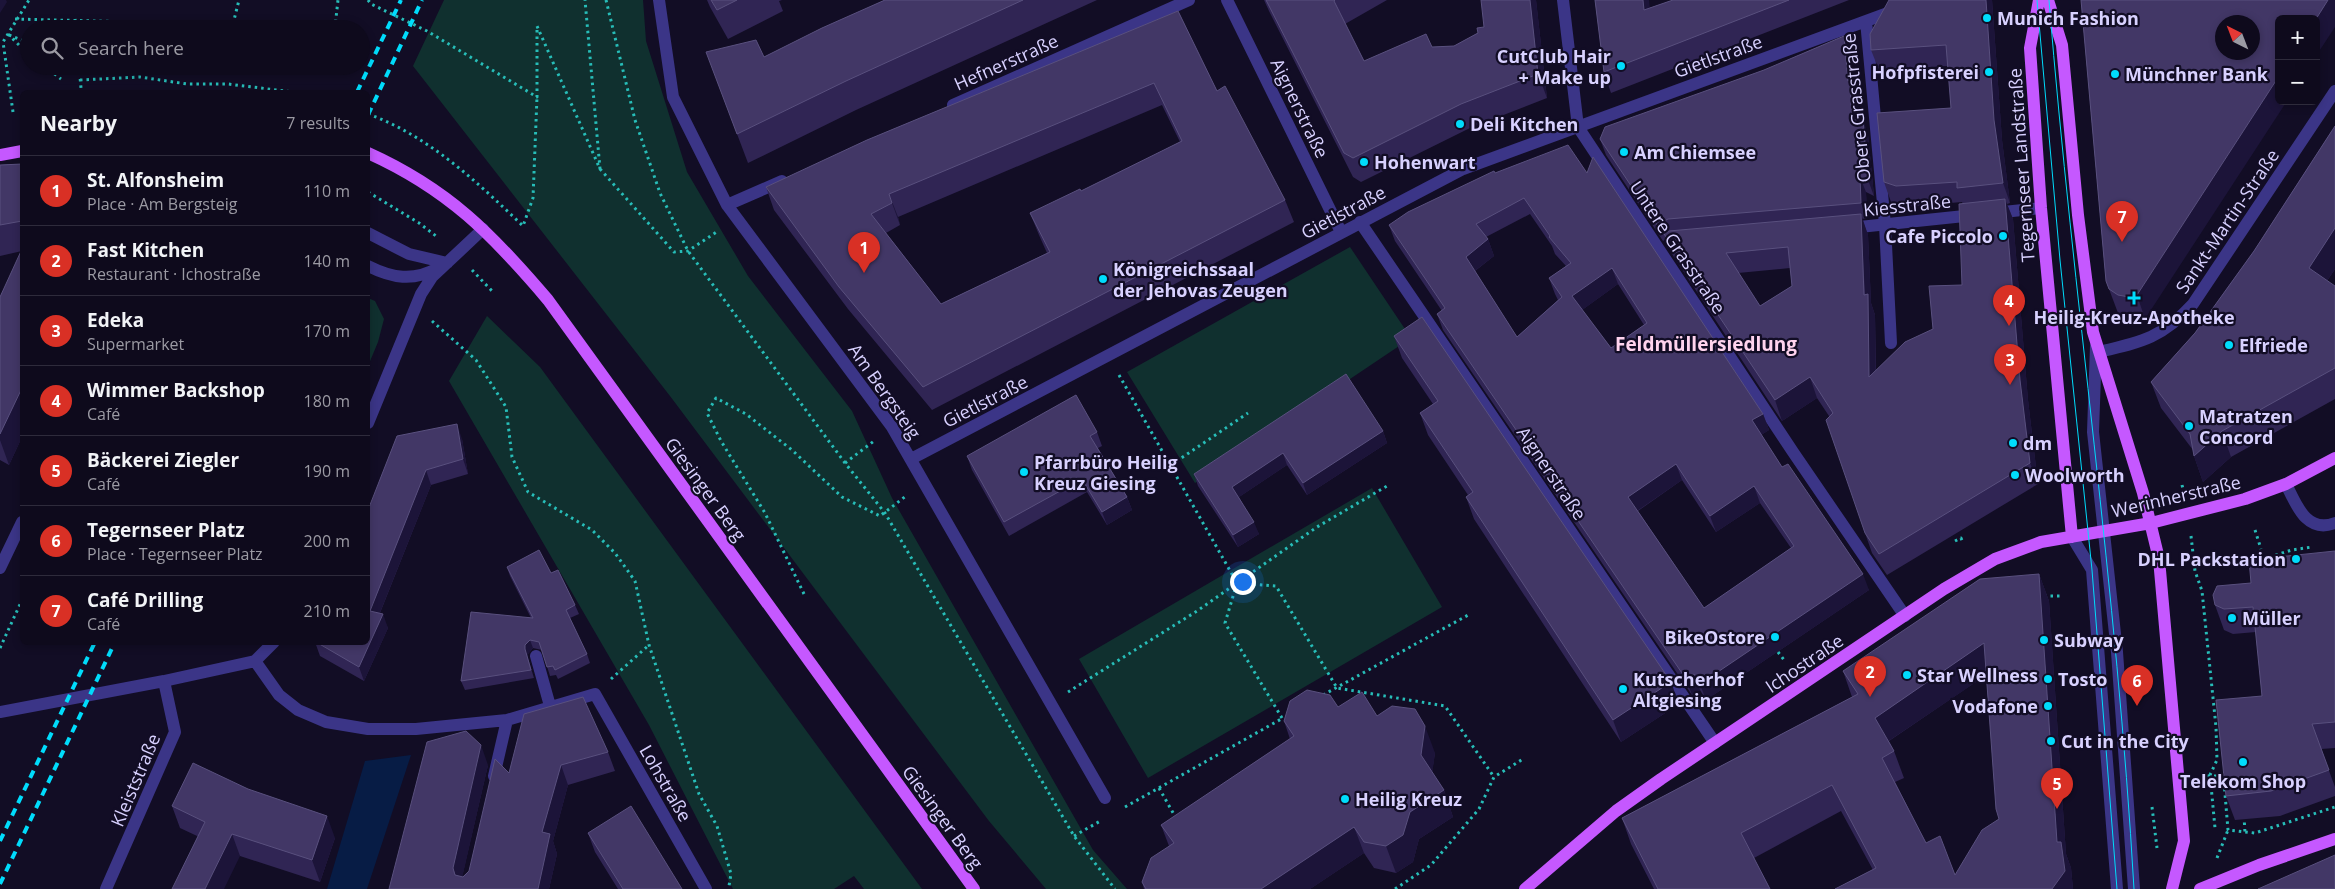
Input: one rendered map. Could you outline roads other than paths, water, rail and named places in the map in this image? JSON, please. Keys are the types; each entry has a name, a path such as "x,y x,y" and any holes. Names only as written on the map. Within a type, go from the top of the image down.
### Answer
{"main road":[{"name":"Tegernseer Landstraße","path":"2039,0 2030,48 2041,208 2072,537"},
{"path":"2048,0 2062,45 2088,302 2097,348 2151,523 2159,559 2184,841 2172,889"},
{"path":"0,155 20,151"},
{"name":"Giesinger Berg","path":"370,154 399,167 455,203 507,252 548,300 974,889"},
{"name":"Werinherstraße","path":"2072,537 2151,523 2245,499 2286,484 2335,458"},
{"name":"Ichostraße","path":"1525,889 1616,810 1944,589 1995,559 2021,548 2072,537"},
{"path":"2200,889 2335,839"}],"street":[{"name":"Am Bergsteig","path":"659,0 674,97 727,205 736,220 892,427 1105,798"},
{"name":"Hefnerstraße","path":"944,108 1189,0"},
{"name":"Aignerstraße","path":"1227,0 1341,232"},
{"name":"Untere Grasstraße","path":"1563,0 1578,127 1660,252 1906,616"},
{"name":"Gietlstraße","path":"911,459 1109,357 1341,232 1463,169 1924,0"},
{"name":"Obere Grasstraße","path":"1866,20 1885,225 1891,343"},
{"name":"Sankt-Martin-Straße","path":"2097,348 2140,342 2160,334 2178,321 2193,304 2335,91"},
{"path":"727,205 790,177"},
{"name":"Kiesstraße","path":"1837,229 2041,208"},
{"name":"Aignerstraße","path":"1360,222 1715,743"},
{"path":"370,418 417,302 432,277 483,229"},
{"path":"370,234 392,246 427,260 447,262"},
{"path":"1660,252 1674,243"},
{"path":"370,267 390,276 406,278 429,273 447,262"},
{"path":"2097,348 2093,432 2117,652 2134,889"},
{"path":"2286,484 2303,517 2316,525 2332,524"},
{"path":"0,568 20,526"},
{"path":"2072,537 2092,570 2117,889"},
{"path":"0,712 164,681 255,661 271,645"},
{"path":"255,661 279,696 298,710 326,722 368,728 416,729 508,720 550,706 536,656"},
{"name":"Kleiststraße","path":"106,889 175,732 164,681"},
{"name":"Lohstraße","path":"550,706 595,694 706,889"},
{"path":"492,786 508,720"}],"water":[{"path":"411,755 367,889 327,889 365,761"}],"tram line":[{"path":"2037,0 2060,260 2092,570 2117,889"},
{"path":"2049,0 2070,222 2117,666 2134,889"}],"railway":[{"path":"370,65 401,0"},
{"path":"370,111 422,0"},
{"path":"358,90 365,75"},
{"path":"0,841 94,645"},
{"path":"0,884 114,645"}],"place":[{"name":"Munich Fashion","path":"1987,18"},
{"name":"CutClub Hair + Make up","path":"1621,66"},
{"name":"Hofpfisterei","path":"1989,72"},
{"name":"Münchner Bank","path":"2115,74"},
{"name":"Deli Kitchen","path":"1460,124"},
{"name":"Am Chiemsee","path":"1624,152"},
{"name":"Hohenwart","path":"1364,162"},
{"name":"Cafe Piccolo","path":"2003,236"},
{"name":"Café Drilling","path":"2122,242"},
{"name":"St. Alfonsheim","path":"864,273"},
{"name":"Königreichssaal der Jehovas Zeugen","path":"1103,279"},
{"name":"Heilig-Kreuz-Apotheke","path":"2134,298"},
{"name":"Wimmer Backshop","path":"2009,326"},
{"name":"Elfriede","path":"2229,345"},
{"name":"Edeka","path":"2010,385"},
{"name":"Matratzen Concord","path":"2189,426"},
{"name":"dm","path":"2013,443"},
{"name":"Pfarrbüro Heilig Kreuz Giesing","path":"1024,472"},
{"name":"Woolworth","path":"2015,475"},
{"name":"DHL Packstation","path":"2296,559"},
{"name":"Müller","path":"2232,618"},
{"name":"BikeOstore","path":"1775,637"},
{"name":"Subway","path":"2044,640"},
{"name":"Star Wellness","path":"1907,675"},
{"name":"Tosto","path":"2048,679"},
{"name":"Kutscherhof Altgiesing","path":"1623,689"},
{"name":"Fast Kitchen","path":"1870,697"},
{"name":"Vodafone","path":"2048,706"},
{"name":"Tegernseer Platz","path":"2137,706"},
{"name":"Cut in the City","path":"2051,741"},
{"name":"Telekom Shop","path":"2243,762"},
{"name":"Heilig Kreuz","path":"1345,799"},
{"name":"Bäckerei Ziegler","path":"2057,809"}],"district":[{"name":"Feldmüllersiedlung","path":"1706,344"}]}
